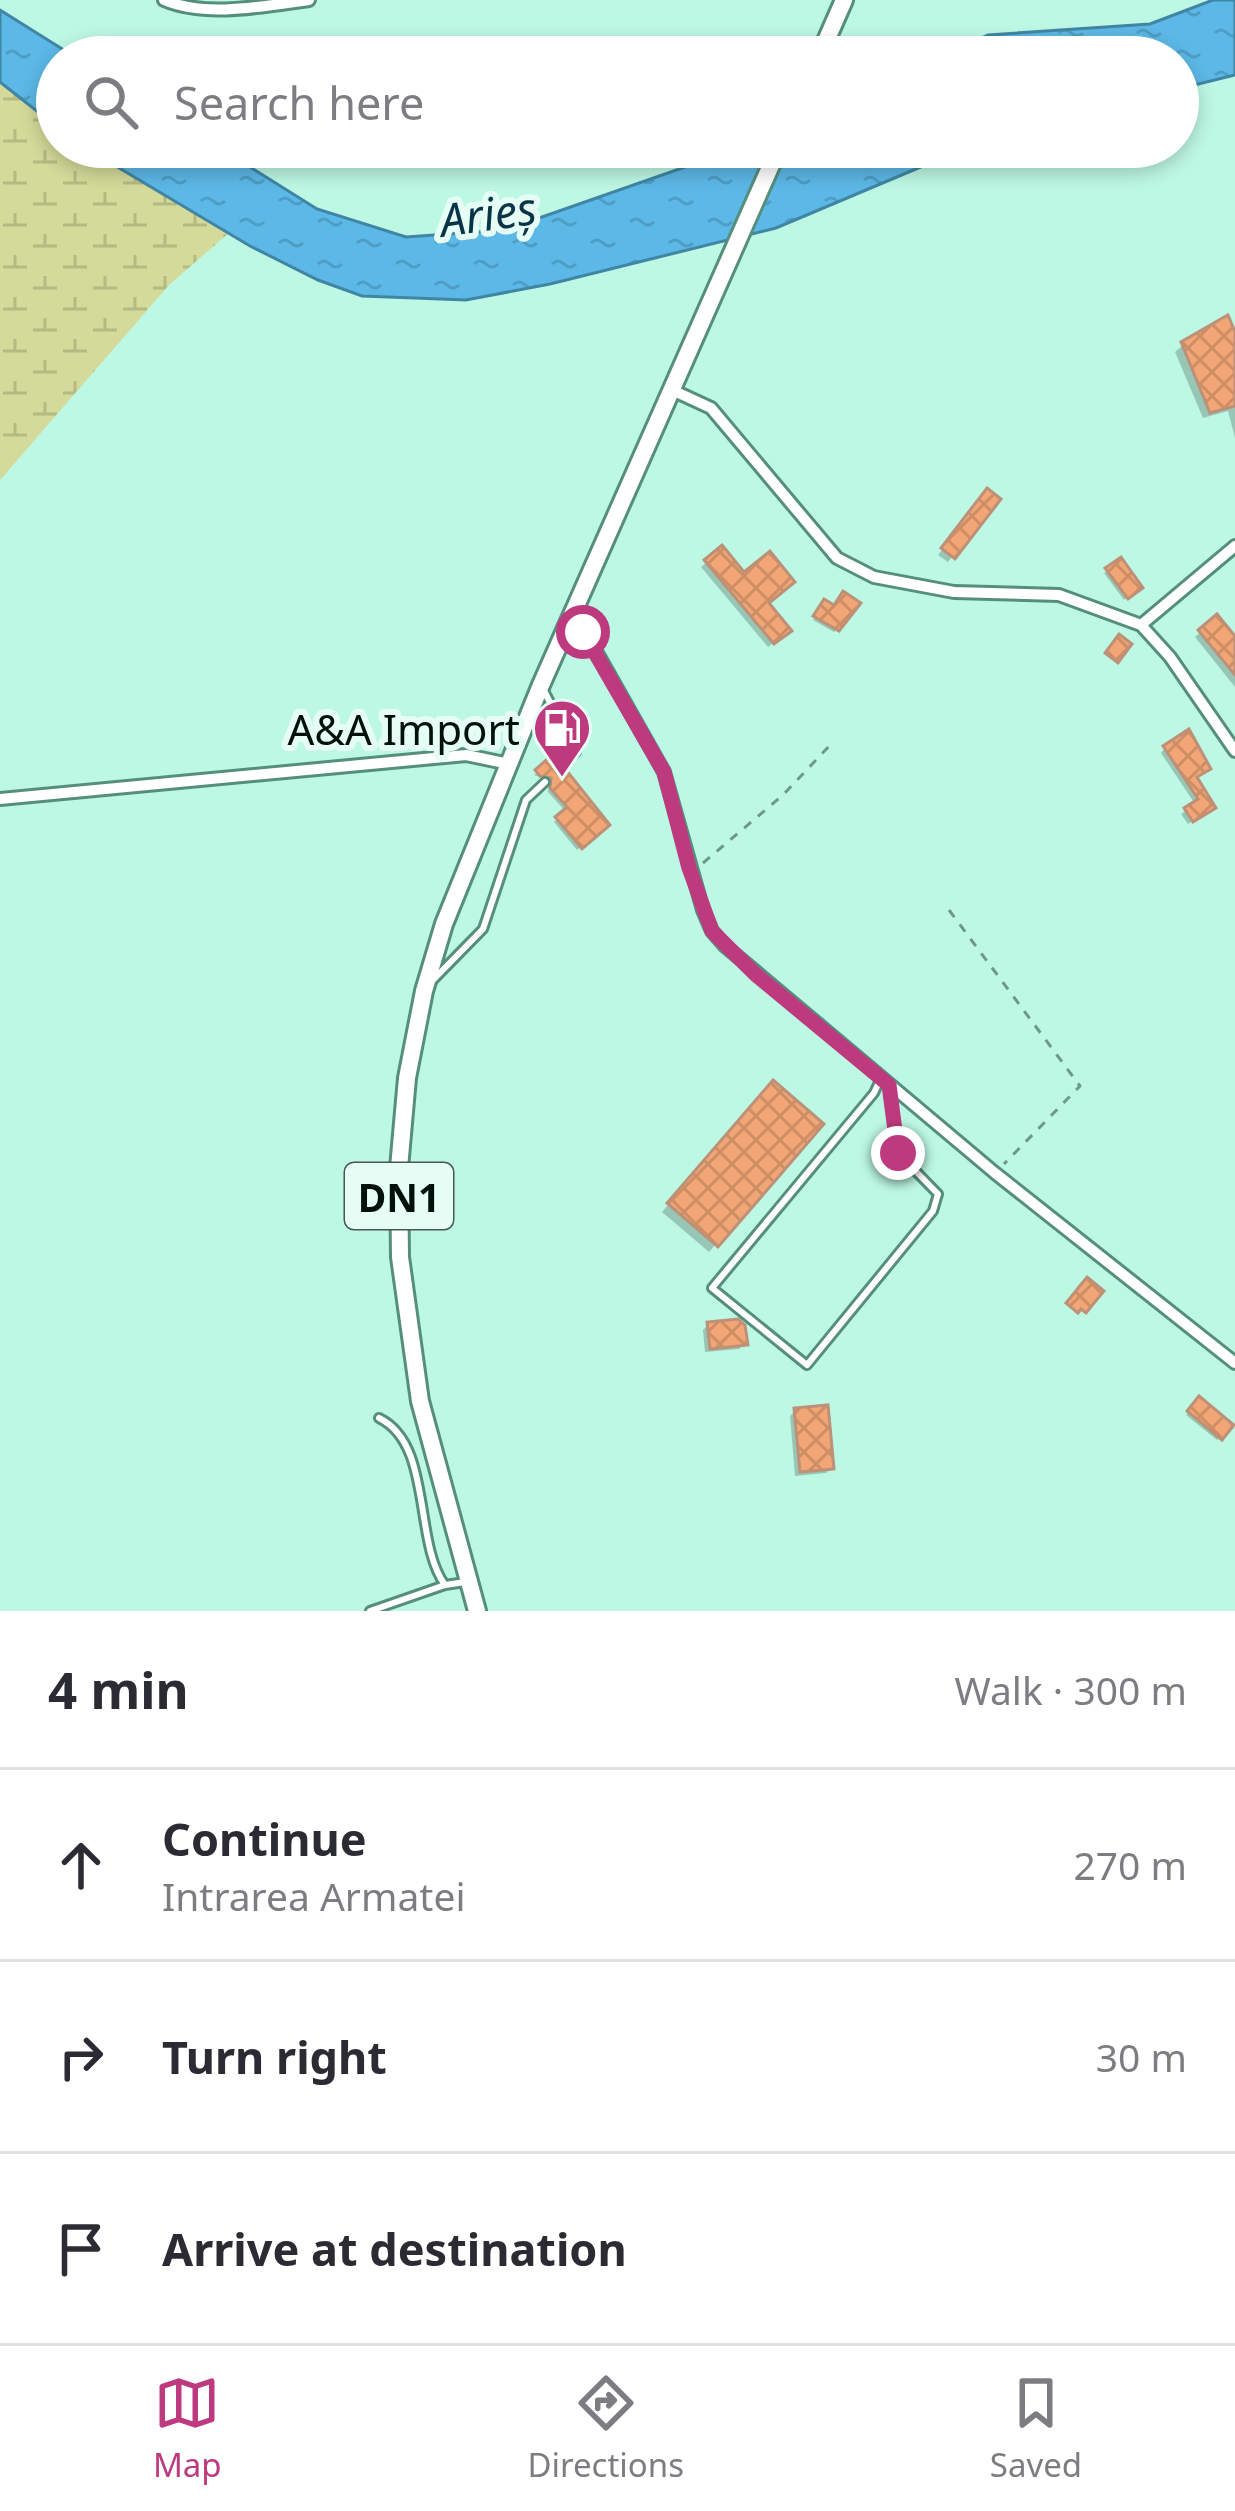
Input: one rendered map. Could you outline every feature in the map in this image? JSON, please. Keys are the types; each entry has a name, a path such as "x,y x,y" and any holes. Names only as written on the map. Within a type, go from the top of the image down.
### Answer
{"main road":[{"path":"828,36 844,0"},
{"name":"DN1","path":"477,1611 420,1401 400,1257 399,1168 407,1078 424,991 444,925 541,685 770,168"}],"street":[{"path":"164,0 181,8 210,9 308,0"},
{"path":"672,390 711,409 836,558 849,567 874,577 954,592 1059,595 1141,625 1233,744"},
{"path":"1141,625 1235,546"},
{"path":"569,622 589,639 664,772 689,868 712,931 725,946 995,1173 1235,1363"},
{"path":"0,800 466,755 509,764"}],"lane":[{"path":"541,685 576,752 562,765"},
{"path":"424,991 483,929 526,800 545,782"},
{"path":"885,1081 898,1153 938,1194 933,1211 806,1365 712,1288 885,1081"},
{"path":"379,1418 392,1424 405,1448 416,1476 428,1551 445,1585"},
{"path":"370,1611 468,1581"}],"path":[{"path":"689,868 710,860 783,795 833,742"},
{"path":"950,910 1080,1086 995,1173"}],"green space":[{"path":"0,82 36,110 36,168 120,168 230,232 169,285 0,480"}],"water":[{"path":"1213,0 1235,0 1235,75 1199,84 1199,36 986,36 988,35 1150,24"},
{"path":"0,10 41,36 36,36 36,110 0,82"},
{"path":"119,168 252,168 317,209 406,237 505,230 682,168 918,168 776,228 466,300 362,296 250,246"}],"building":[{"path":"1228,315 1235,332 1235,406 1210,413 1181,342"},
{"path":"987,488 1001,499 955,559 941,548"},
{"path":"722,545 744,572 770,551 795,582 769,603 792,631 774,644 704,560"},
{"path":"1121,557 1143,588 1128,599 1105,568"},
{"path":"843,591 861,603 839,631 813,616 824,599 834,605"},
{"path":"1217,614 1235,636 1235,675 1198,630"},
{"path":"1119,634 1132,644 1118,663 1105,653"},
{"path":"1189,729 1211,769 1197,777 1216,808 1193,822 1184,808 1198,799 1163,746"},
{"path":"553,754 557,769 567,771 610,825 582,849 555,817 567,807 550,788 551,778 535,770"},
{"path":"773,1080 824,1124 718,1247 667,1203"},
{"path":"1087,1277 1104,1291 1086,1313 1081,1309 1078,1313 1066,1303"},
{"path":"738,1319 745,1325 748,1345 710,1349 707,1322"},
{"path":"1199,1396 1234,1425 1222,1440 1187,1411"},
{"path":"828,1405 834,1469 800,1472 794,1408"}],"place":[{"name":"A&A Import","path":"562,779"}],"route":[{"path":"583,632 664,772 689,868 712,931 755,974 889,1085 893,1143 898,1153"}],"water label":[{"name":"Arieș","path":"488,213"}]}
